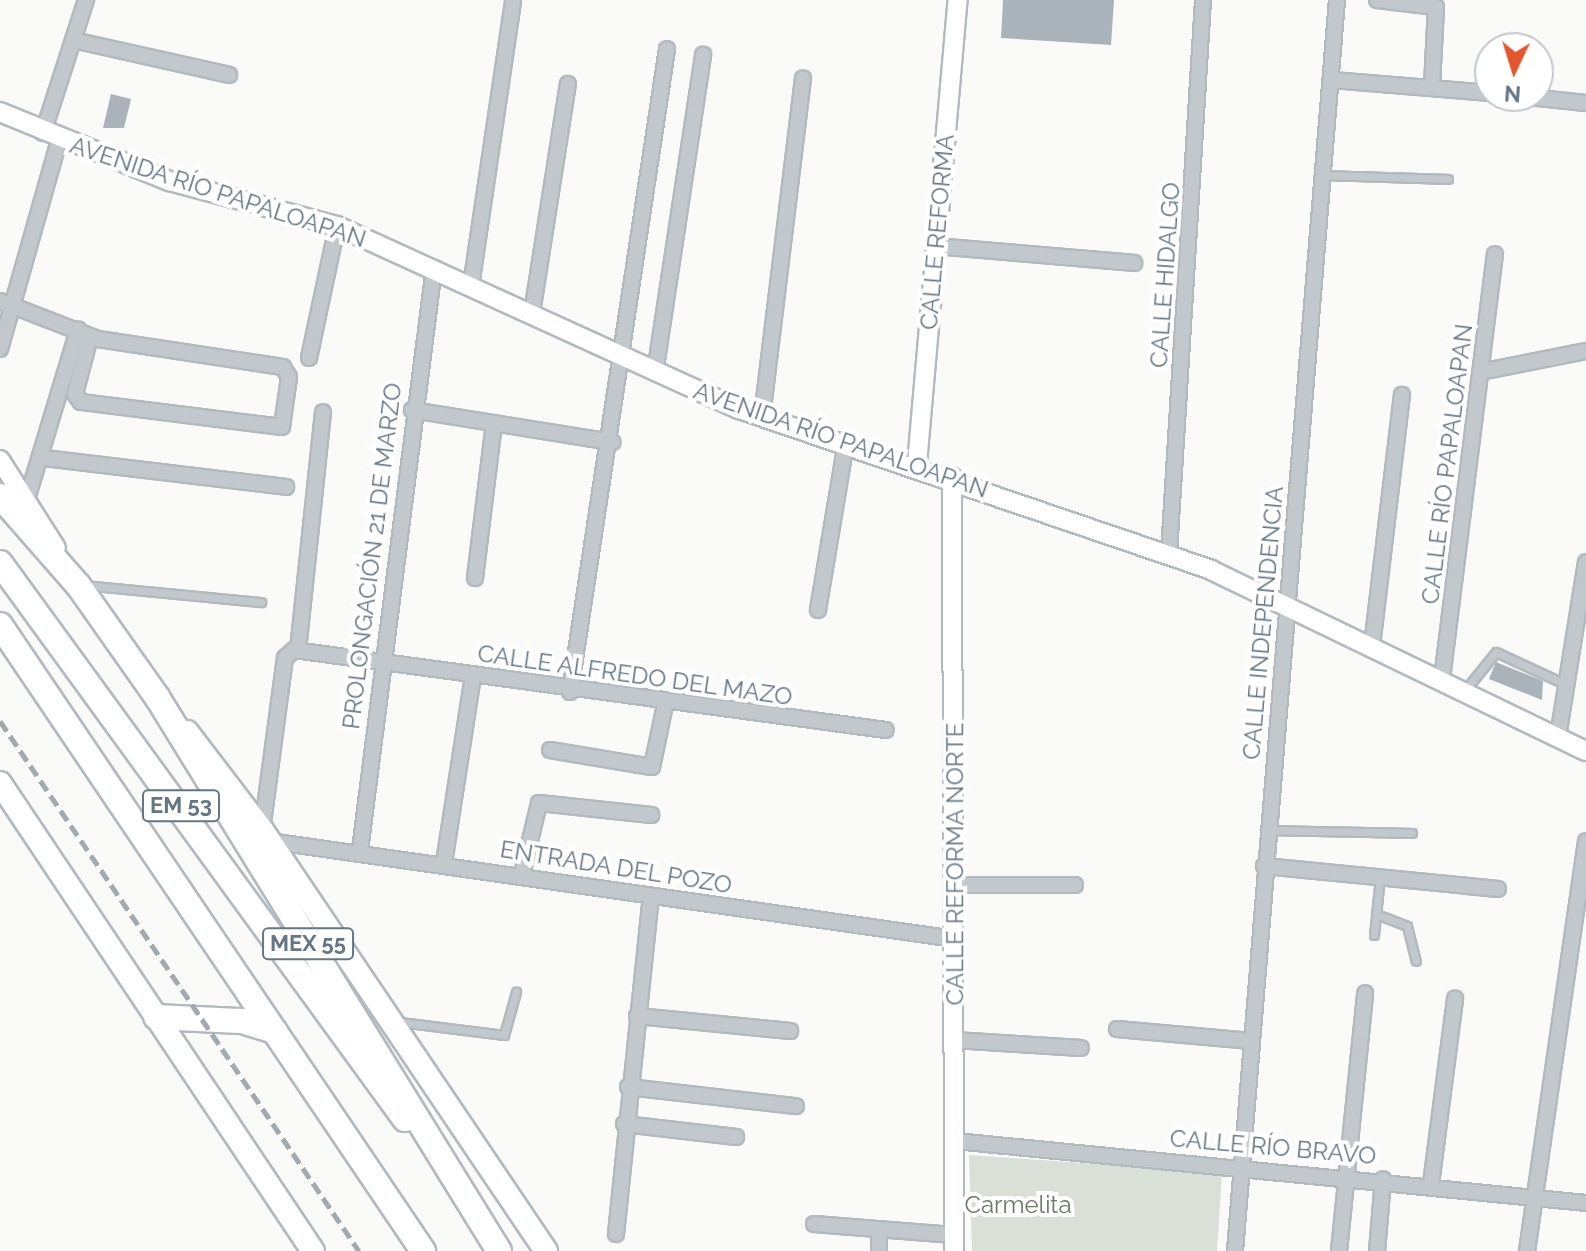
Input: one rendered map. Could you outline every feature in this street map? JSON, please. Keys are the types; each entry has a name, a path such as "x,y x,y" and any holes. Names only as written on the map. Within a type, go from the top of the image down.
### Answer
{"highway":[{"name":"MEX 55","path":"0,496 78,585 157,697 499,1251"},
{"name":"EM 53","path":"0,563 461,1191"},
{"name":"MEX 55","path":"0,625 423,1251"},
{"path":"156,1017 242,1021 275,1031"}],"main road":[{"name":"CALLE REFORMA","path":"917,464 958,0"},
{"name":"AVENIDA RÍO PAPALOAPAN","path":"0,112 51,137 169,181 337,226 532,313 655,373 762,417 917,464 1169,553 1442,679 1586,751"},
{"name":"MEX 55","path":"0,460 78,585"},
{"name":"CALLE REFORMA NORTE","path":"952,477 956,885 954,1243"},
{"path":"157,697 266,835 546,1251"},
{"path":"0,783 313,1251"}],"street":[{"path":"0,349 7,303 73,40 86,0"},
{"path":"471,286 513,0"},
{"name":"CALLE HIDALGO","path":"1169,553 1203,0"},
{"name":"CALLE INDEPENDENCIA","path":"1235,1251 1337,0"},
{"path":"1377,0 1436,7 1432,87"},
{"path":"73,40 229,75"},
{"path":"570,692 612,442 667,49"},
{"path":"655,373 703,55"},
{"path":"762,417 803,78"},
{"path":"1332,80 1474,91"},
{"path":"532,313 568,84"},
{"path":"1554,100 1586,103"},
{"path":"309,358 337,226"},
{"path":"936,246 1134,263"},
{"name":"CALLE RÍO PAPALOAPAN","path":"1442,679 1495,254"},
{"name":"PROLONGACIÓN 21 DE MARZO","path":"360,850 379,661 434,268"},
{"path":"7,303 84,333 283,367 289,377 282,427 81,402 75,394 84,333"},
{"path":"27,499 44,458 84,333"},
{"path":"1480,372 1586,351"},
{"path":"1372,646 1402,395"},
{"path":"412,410 612,442"},
{"path":"266,835 323,412"},
{"path":"475,578 494,423"},
{"path":"818,610 846,442"},
{"path":"44,458 286,487"},
{"path":"1558,737 1586,562"},
{"name":"CALLE ALFREDO DEL MAZO","path":"293,650 665,705 886,730"},
{"path":"444,863 473,676"},
{"path":"550,750 652,767 665,705"},
{"path":"522,874 539,803 651,815"},
{"name":"ENTRADA DEL POZO","path":"266,835 651,896 955,939"},
{"path":"1527,1251 1532,1196 1586,841"},
{"path":"1264,866 1498,889"},
{"path":"956,885 1075,885"},
{"path":"616,1234 624,1124 651,896"},
{"path":"1339,1251 1365,993"},
{"path":"1431,1184 1455,999"},
{"path":"637,1016 790,1031"},
{"path":"1117,1029 1251,1041"},
{"path":"954,1040 1081,1048"},
{"path":"628,1087 796,1106"},
{"path":"624,1124 736,1137"},
{"name":"CALLE RÍO BRAVO","path":"955,1141 1348,1175 1586,1203"},
{"path":"1377,1251 1383,1179"},
{"path":"814,1224 954,1243"},
{"path":"879,1231 879,1251"}],"lane":[{"path":"1324,175 1448,179"},
{"path":"78,585 261,602"},
{"path":"1465,690 1496,652 1567,685"},
{"path":"1267,830 1412,833"},
{"path":"1374,935 1380,877"},
{"path":"1376,914 1407,926 1416,961"},
{"path":"389,1021 504,1035 516,992"}],"green space":[{"name":"Carmelita","path":"969,1155 1222,1173 1217,1251 972,1251"}],"building":[{"path":"1003,0 1114,0 1111,45 1001,38"},
{"path":"111,94 131,99 124,128 103,128"},
{"path":"1496,662 1543,681 1542,700 1489,679"}],"railway":[{"path":"0,721 359,1251"}]}
